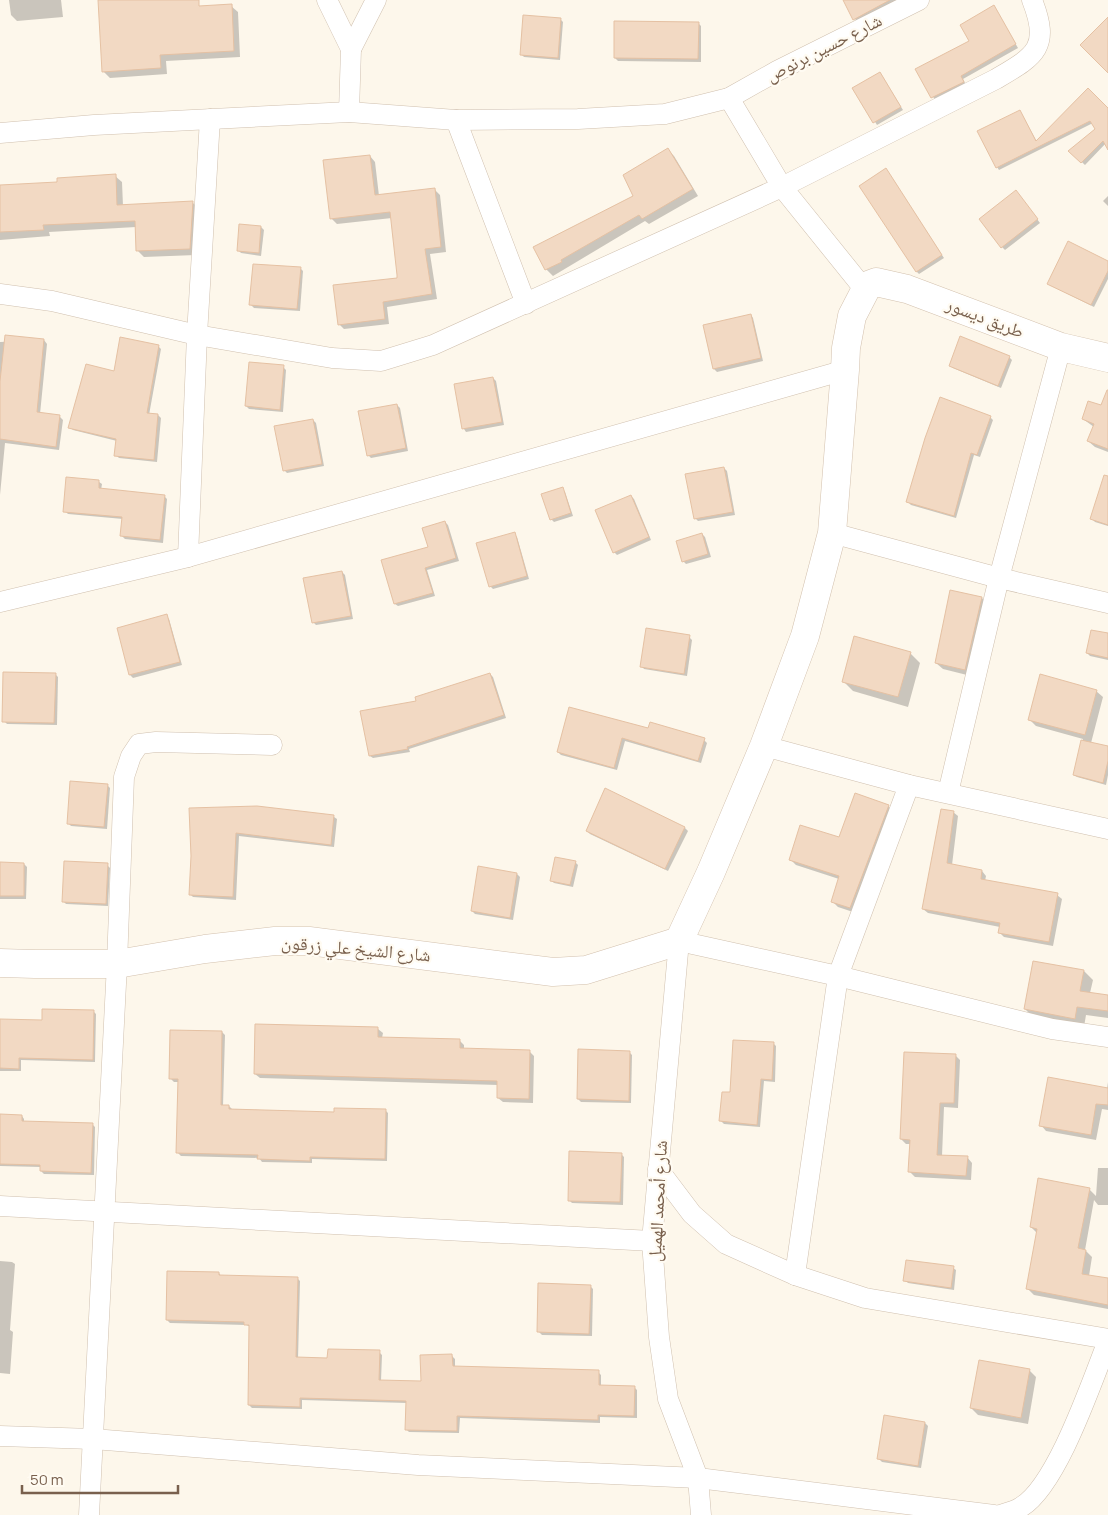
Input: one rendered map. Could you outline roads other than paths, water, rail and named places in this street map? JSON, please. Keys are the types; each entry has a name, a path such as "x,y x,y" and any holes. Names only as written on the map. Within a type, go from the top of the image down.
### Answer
{"main road":[{"name":"طريق ديسور","path":"866,290 868,285 876,282 907,289 1062,348 1108,358"},
{"path":"679,941 711,872 764,746 805,636 832,533 846,348 852,316 866,290"},
{"name":"شارع الشيخ علي زرقون","path":"0,963 118,964 205,949 275,941 310,941 553,972 586,970 679,941"}],"street":[{"path":"327,0 351,49"},
{"path":"349,112 351,49 376,0"},
{"name":"شارع حسين برنوص","path":"0,133 94,125 349,112 456,120 578,120 665,114 729,98 777,71 919,0"},
{"path":"0,294 52,301 197,335 332,358 381,361 433,345 782,187 996,79 1025,62 1038,47 1041,28 1032,0"},
{"path":"729,98 782,187 866,290"},
{"path":"188,557 197,335 210,119"},
{"path":"456,120 526,304"},
{"path":"948,793 999,578 1062,348"},
{"path":"0,602 188,557 845,370"},
{"path":"832,533 999,578 1108,603"},
{"path":"89,1515 118,964 124,777 130,756 139,744 156,742 272,745"},
{"path":"764,746 909,785 1108,829"},
{"path":"795,1276 838,976 909,785"},
{"path":"679,941 838,976 1052,1029 1108,1037"},
{"name":"شارع أمحمد الهميل","path":"679,941 652,1241 659,1337 668,1399 698,1478 702,1515"},
{"path":"658,1169 692,1214 726,1244 795,1276 865,1298 1108,1340 1065,1446 1041,1489 1022,1507 1000,1515"},
{"path":"0,1206 104,1210 652,1241"},
{"path":"0,1436 93,1439 418,1465 698,1478 994,1515"}]}
